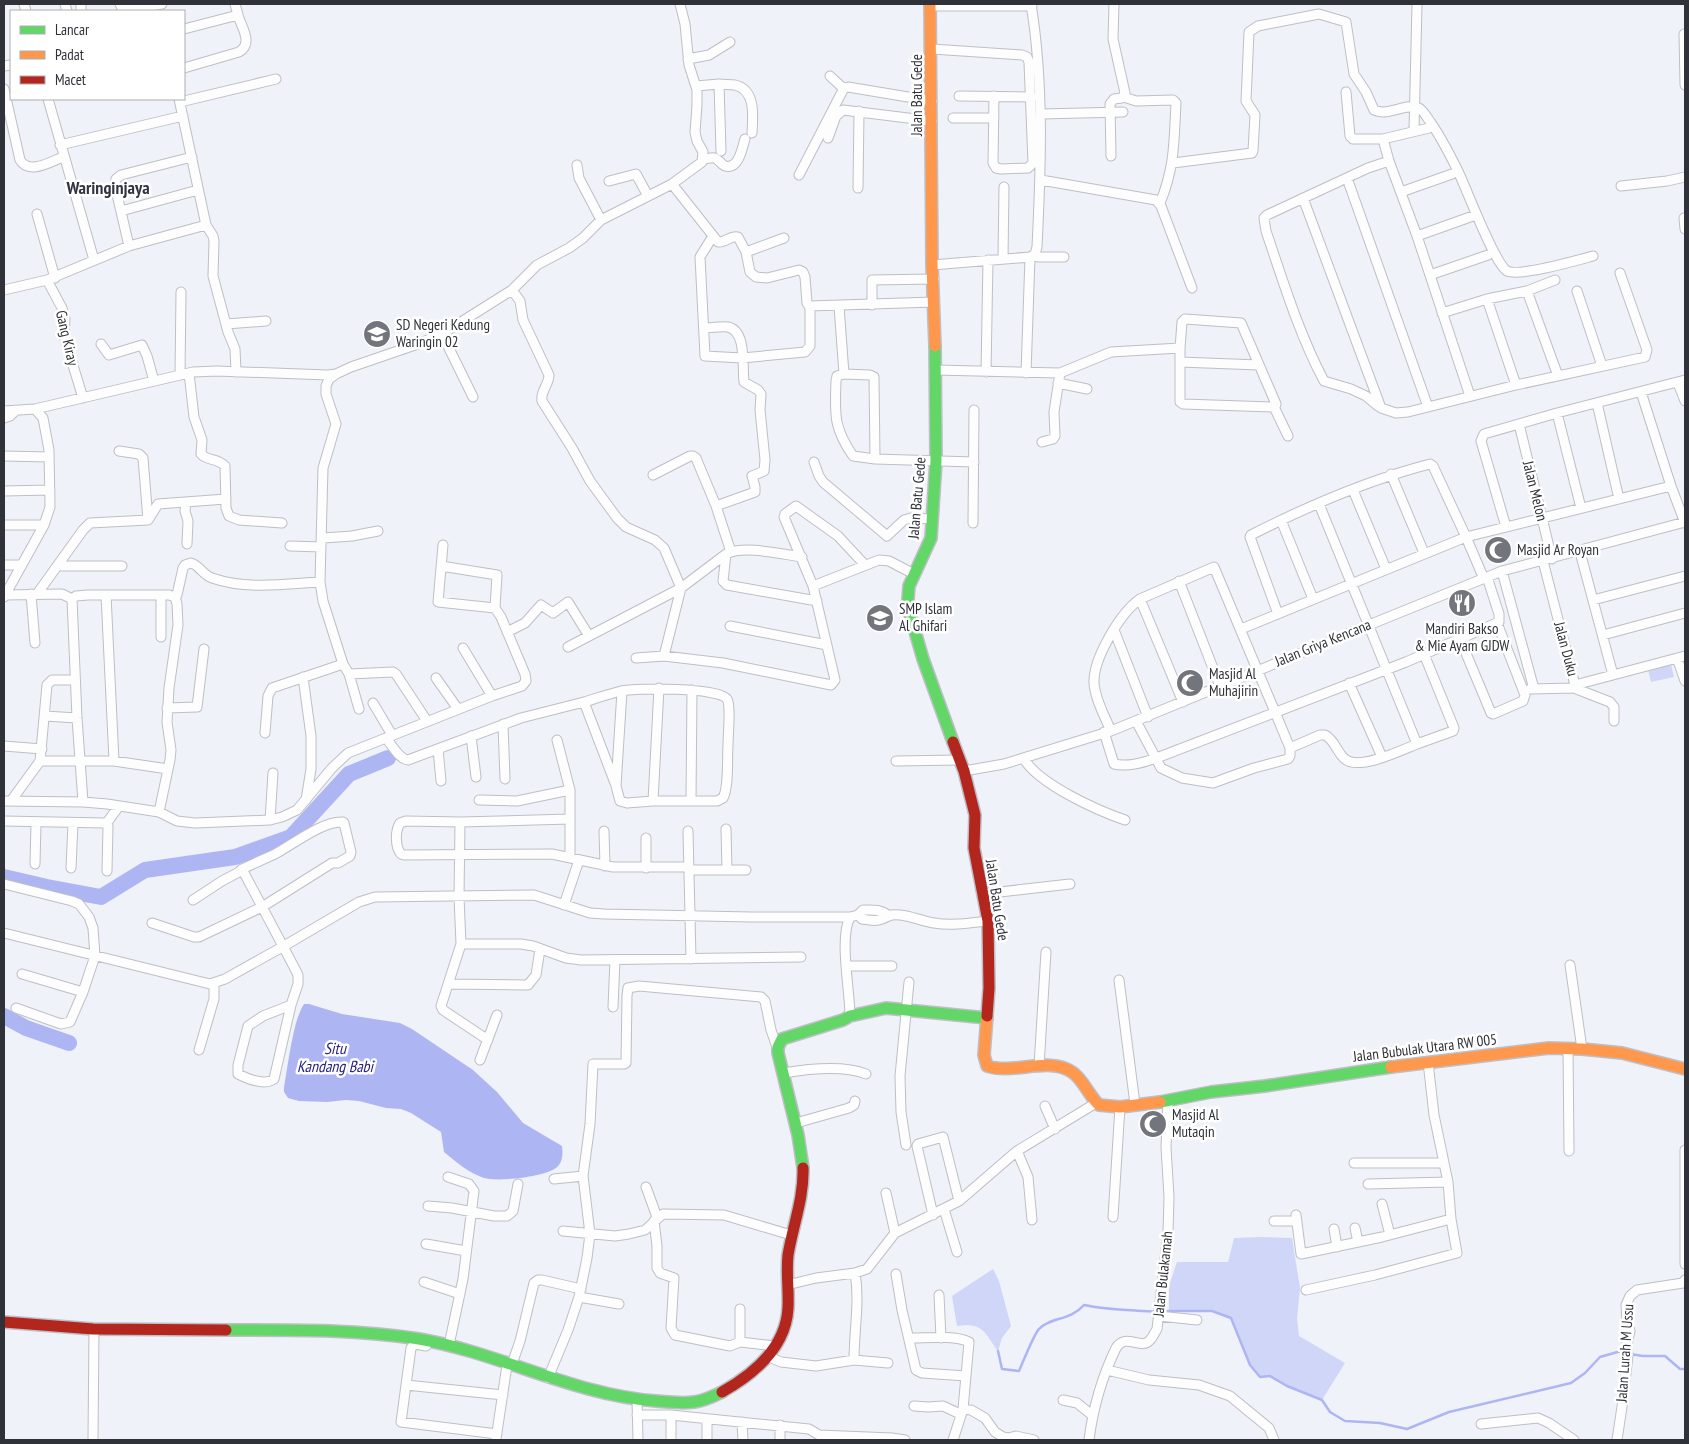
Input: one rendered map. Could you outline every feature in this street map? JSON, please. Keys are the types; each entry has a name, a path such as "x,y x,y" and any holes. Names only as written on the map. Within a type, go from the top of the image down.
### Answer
{"street":[{"path":"120,4 122,8 127,10 158,7"},
{"path":"185,68 242,50 246,40 235,4"},
{"path":"358,709 349,674 343,664 323,601 320,582 323,468 336,424 326,394 326,386 336,374 351,367 442,334 512,290 537,265 570,248 601,220 672,184 700,165 703,159 703,152 694,132 697,105 696,86 688,59 685,24 680,4"},
{"path":"1114,4 1113,39 1125,90 1124,97"},
{"path":"1319,14 1320,4"},
{"path":"1414,131 1413,106 1417,4"},
{"path":"930,5 1032,5 1041,114 1041,180 1037,247 1035,254 1031,256 1026,373"},
{"name":"Jalan Batu Gede","path":"930,5 936,461 928,547 914,574 908,592 910,614 933,690 962,766 975,815 974,848 976,870 988,921 990,968 984,1055 987,1066 997,1069 1039,1066 1064,1068 1075,1074 1096,1103"},
{"path":"1173,163 1252,153 1254,151 1255,116 1246,101 1249,32 1258,26 1319,14 1346,22 1354,74 1366,92 1374,110 1386,111 1413,106 1422,111 1444,143 1458,169 1501,265 1507,270 1516,273 1593,256"},
{"path":"185,29 238,15"},
{"path":"1684,34 1685,85"},
{"path":"688,59 709,55 730,42"},
{"path":"932,50 1024,56 1029,62 1032,97 1033,163 1028,168 1001,169 994,165 994,96"},
{"path":"830,76 844,89"},
{"path":"185,99 276,78"},
{"path":"719,84 721,151"},
{"path":"696,86 736,85 746,91 751,98 753,114 749,136 734,164 730,166 724,165 717,158 703,159"},
{"path":"799,175 844,89 848,87 932,101"},
{"path":"4,90 22,164 34,168 63,158"},
{"path":"1346,92 1351,138 1356,140 1383,138 1429,128"},
{"path":"959,96 1032,97"},
{"path":"1111,156 1110,104 1112,100 1124,97 1136,100 1175,101 1173,163 1160,203"},
{"path":"48,100 63,158 94,260"},
{"path":"180,100 206,226 213,236 213,276 235,349 236,372"},
{"path":"828,138 836,116 843,110 932,121"},
{"path":"858,188 859,111"},
{"path":"1041,114 1123,112"},
{"path":"60,145 183,116"},
{"path":"953,118 994,118"},
{"path":"1383,138 1389,161 1417,236 1470,396"},
{"path":"129,246 115,186 118,176 192,158"},
{"path":"1389,161 1368,168 1264,218 1266,231 1295,314 1324,381 1352,389 1366,396 1386,411 1402,413 1516,385 1645,357 1647,354 1620,273"},
{"path":"577,165 579,178 601,220"},
{"path":"609,181 636,174 648,196"},
{"path":"1401,192 1452,174"},
{"path":"1621,186 1685,177"},
{"path":"1347,178 1428,407"},
{"path":"1041,180 1153,199 1160,203 1192,288"},
{"path":"672,184 719,242 735,236 738,237 746,252 750,272 756,277 767,278 799,270 803,272 807,303 810,307 810,346 805,352 742,358 705,356 700,257 713,236"},
{"path":"1004,187 1004,258"},
{"path":"120,210 198,190"},
{"path":"1303,198 1380,408"},
{"name":"Gang Kiray","path":"37,214 51,279 65,319 64,336 83,398"},
{"path":"1417,236 1473,216"},
{"path":"1684,218 1685,228"},
{"path":"4,290 51,279 129,246 206,226"},
{"path":"746,252 784,238"},
{"path":"1430,275 1488,255"},
{"path":"932,266 1031,256 1064,257"},
{"path":"986,372 988,260"},
{"path":"872,305 872,280 934,279"},
{"path":"1442,313 1487,299 1527,291 1555,280"},
{"path":"512,290 520,301 523,320 549,375 549,382 541,396 542,401 595,489 617,518 626,527 655,540 664,548 681,588 664,656"},
{"path":"1527,291 1558,376"},
{"path":"1577,291 1602,366"},
{"path":"181,292 184,374 194,417 202,440 201,454 205,458 222,462 225,466 227,513 231,518 282,523"},
{"path":"1487,299 1516,385"},
{"path":"810,307 934,302"},
{"path":"840,306 844,374"},
{"path":"1274,407 1181,403 1179,399 1182,322 1185,319 1240,322 1242,324 1276,404 1274,407 1288,436"},
{"path":"226,324 266,321"},
{"path":"704,328 729,327 741,338 744,382 758,390 761,394 760,418 765,468 761,474 752,476 755,492 716,506"},
{"path":"442,334 473,397"},
{"path":"101,344 108,355 142,345 154,381"},
{"path":"1059,378 1111,352 1180,348"},
{"path":"1180,362 1259,365"},
{"path":"936,370 1026,373 1059,378 1087,389"},
{"path":"4,411 35,409 184,374 236,372 314,376 336,374"},
{"path":"875,459 874,377 870,375 844,374 838,376 836,380 835,417 838,428 853,456 875,459 974,462"},
{"path":"1042,442 1054,438 1055,405 1059,378"},
{"path":"1506,527 1481,439 1486,433 1682,382 1685,402"},
{"path":"1640,392 1685,523"},
{"path":"1597,403 1619,499"},
{"path":"4,596 44,525 50,507 49,457 44,418 35,409"},
{"path":"4,418 10,416 16,410"},
{"path":"973,523 974,410"},
{"path":"1557,413 1581,508"},
{"name":"Jalan Melon","path":"1519,424 1552,559"},
{"path":"119,452 139,454 143,458 148,520"},
{"path":"4,456 49,457"},
{"path":"653,475 693,456 716,506 729,553 722,578 727,585 817,601"},
{"path":"814,462 823,482 887,536 890,536 904,520 911,518 932,519"},
{"path":"1136,722 1154,759 1161,768 1182,778 1213,783 1254,768 1288,759 1291,753 1290,748 1275,712 1241,629 1214,567 1179,580 1134,603 1114,630 1100,657 1095,670 1094,684 1108,732 1114,764 1135,765 1154,759 1275,712 1349,683 1387,669 1424,654 1497,623 1500,617 1485,578 1433,466 1430,464 1392,474 1281,520 1250,537 1278,614"},
{"path":"1392,474 1424,553"},
{"path":"1241,629 1466,537 1671,486"},
{"path":"4,490 50,490"},
{"path":"1353,490 1386,569"},
{"path":"148,520 156,505 226,499"},
{"path":"186,502 185,509 188,521 187,544"},
{"path":"1319,504 1417,744"},
{"path":"636,658 664,656 724,664 828,685 833,684 835,680 813,586 784,516 785,514 796,506 838,536 865,565"},
{"path":"35,643 34,594 59,566 83,530 90,523 148,520"},
{"path":"1281,520 1313,600"},
{"name":"Jalan Griya Kencana","path":"896,761 962,766 1024,758 1148,718 1258,670 1502,571 1685,523"},
{"path":"4,525 44,525"},
{"path":"290,546 322,543 378,531"},
{"path":"7,801 83,802 119,806 159,812 177,821 195,823 270,820 291,814 306,801 343,756 390,739 427,721 522,686 526,681 525,674 499,614 494,608 438,602 443,545"},
{"path":"568,648 681,588 729,553 752,550 802,557"},
{"path":"1580,552 1613,675"},
{"path":"813,586 865,565 884,560 914,574"},
{"name":"Jalan Duku","path":"1543,561 1575,687 1681,657"},
{"path":"174,597 177,595 183,568 190,563 196,565 203,574 211,578 234,583 264,585 320,582"},
{"path":"4,565 22,566"},
{"path":"59,566 122,566"},
{"path":"441,566 497,575 494,608"},
{"path":"1460,639 1492,714 1524,700 1529,689 1502,571"},
{"path":"1593,600 1685,576"},
{"path":"1179,580 1220,686"},
{"path":"4,596 62,594 72,600"},
{"path":"72,600 80,595 174,597"},
{"path":"106,595 114,761"},
{"path":"161,596 161,637"},
{"path":"159,812 171,750 167,732 167,708 178,625 177,604 174,597"},
{"path":"1140,599 1183,702"},
{"path":"72,600 83,802"},
{"path":"507,632 525,623 542,606 553,613 568,602 589,636"},
{"path":"1603,635 1685,613"},
{"path":"1497,623 1529,689"},
{"path":"730,626 827,645"},
{"path":"1114,630 1148,718"},
{"path":"463,648 492,696"},
{"path":"167,708 197,707 204,649"},
{"path":"1290,748 1323,734 1328,736 1343,758 1349,762 1360,763 1453,731 1454,728 1424,654"},
{"path":"1681,657 1685,681"},
{"path":"265,732 270,690 275,686 303,676 343,664"},
{"path":"349,674 393,672 427,721"},
{"path":"303,676 311,736 311,769 306,801"},
{"path":"436,678 458,709"},
{"path":"7,801 40,761 47,684 52,680 75,680"},
{"path":"1349,683 1382,757"},
{"path":"1529,689 1575,687 1610,702 1615,710 1614,721"},
{"path":"653,801 659,688"},
{"path":"373,703 399,754 404,760 408,760 521,718 622,691 659,688 692,690 725,696 728,702 725,795 723,798 717,801 623,803 618,798 616,786 584,702"},
{"path":"691,801 692,690"},
{"path":"616,786 622,691"},
{"path":"45,716 77,718"},
{"path":"503,724 505,779"},
{"path":"471,736 476,778"},
{"path":"557,740 570,790 570,857"},
{"path":"4,746 42,749"},
{"path":"438,749 441,781"},
{"path":"1024,758 1036,775 1090,807 1125,820"},
{"path":"40,761 114,761 168,769"},
{"path":"270,820 273,773"},
{"path":"478,800 517,801 570,790"},
{"path":"106,824 119,806"},
{"path":"570,819 403,822 397,828 397,848 404,855 552,854 605,866 746,870"},
{"path":"4,821 106,824"},
{"path":"152,923 199,937 262,907 332,863 338,863 350,856 351,852 344,823 337,822 313,832 276,853 242,868 239,872 194,900"},
{"path":"460,822 459,897 461,944 441,1006 442,1009 488,1040"},
{"path":"35,864 36,823"},
{"path":"71,868 73,824"},
{"path":"106,824 108,826 108,871"},
{"path":"726,829 727,870"},
{"path":"604,831 605,866"},
{"path":"688,832 691,958"},
{"path":"646,838 646,868"},
{"path":"564,905 579,860"},
{"path":"242,868 284,946 298,975 298,984 274,1079 262,1082 238,1074 238,1065 248,1026 263,1016 292,1006"},
{"path":"4,884 49,894 79,904 89,917 93,928 95,956 72,1018 66,1024 61,1024 16,1008"},
{"path":"982,894 1070,884"},
{"path":"4,933 206,984 214,983 284,946 359,902 368,899 534,895 590,913 604,914 854,916"},
{"path":"850,1016 846,966 847,932 854,916 863,910 881,910 888,915 900,915 926,922 947,924 988,921"},
{"path":"461,944 521,944 566,958 615,960 801,957"},
{"path":"449,984 528,985 536,975 540,949"},
{"path":"1039,1066 1046,952"},
{"path":"613,1008 615,960"},
{"path":"1570,965 1582,1049"},
{"path":"846,966 892,966"},
{"path":"22,974 83,992"},
{"path":"1119,980 1135,1104"},
{"path":"906,1145 901,1112 900,1084 909,982"},
{"path":"199,1050 214,999 214,983"},
{"path":"548,1378 568,1330 580,1293 590,1234 583,1176 588,1139 593,1064 626,1063 627,991 630,986 639,986 691,989 761,997 765,1001 771,1030 784,1073 790,1106 796,1123 803,1168 802,1200 791,1235 788,1260 788,1315 784,1331 776,1346 757,1367 736,1385 713,1397 694,1403 653,1402 575,1386 548,1378 526,1368 508,1364 458,1352 415,1344 411,1348 401,1422 496,1437 508,1364 520,1341 534,1283 538,1280 542,1280 580,1293 619,1304"},
{"path":"778,1050 780,1041 786,1036 844,1020 850,1016 886,1008 988,1018"},
{"path":"480,1060 497,1015"},
{"path":"1568,1048 1569,1151"},
{"name":"Jalan Bubulak Utara RW 005","path":"1120,1108 1211,1092 1537,1049 1568,1048 1622,1053 1685,1069"},
{"path":"1306,1290 1375,1275 1457,1253 1451,1218 1448,1182 1434,1115 1428,1062"},
{"path":"784,1073 822,1068 866,1074"},
{"path":"796,1123 849,1108 854,1105 854,1101"},
{"name":"Jalan Bulakamah","path":"1089,1440 1092,1416 1116,1348 1121,1341 1140,1343 1150,1341 1157,1329 1160,1316 1163,1262 1168,1232 1169,1197 1166,1147 1168,1101"},
{"path":"787,1285 816,1278 855,1274 867,1269 895,1233 959,1201 1018,1151 1096,1103 1099,1106 1120,1108 1113,1217"},
{"path":"1045,1106 1055,1129"},
{"path":"933,1215 916,1146 918,1144 943,1138 959,1201"},
{"path":"1685,1150 1685,1264"},
{"path":"1018,1151 1028,1177 1032,1220"},
{"path":"1354,1163 1444,1163"},
{"path":"554,1179 583,1176"},
{"path":"448,1177 469,1184 474,1192 463,1279 449,1344"},
{"path":"1368,1184 1448,1182"},
{"path":"428,1206 501,1217 510,1214 514,1206 518,1184"},
{"path":"646,1187 655,1219 658,1246 657,1268 660,1273 674,1278 672,1333 675,1336 730,1346 740,1342 776,1346"},
{"path":"886,1192 895,1233"},
{"path":"1382,1204 1390,1235"},
{"path":"944,1209 957,1252"},
{"path":"563,1231 615,1236 629,1234 646,1230 655,1219 668,1213 724,1215 791,1235"},
{"path":"1274,1221 1297,1218 1301,1254 1390,1235 1451,1218"},
{"path":"1354,1228 1358,1242"},
{"path":"1334,1229 1337,1247"},
{"path":"426,1244 466,1251"},
{"path":"854,1360 854,1333 858,1295 855,1274"},
{"path":"896,1274 916,1370 922,1373 966,1376"},
{"name":"Jalan Lurah M Ussu","path":"1617,1440 1630,1331 1626,1305 1630,1296 1637,1290 1683,1283 1685,1280"},
{"path":"424,1282 460,1294"},
{"path":"940,1294 941,1338"},
{"path":"740,1309 740,1342"},
{"path":"1160,1316 1197,1320"},
{"path":"4,1322 94,1329 394,1334 449,1344 508,1364"},
{"path":"93,1440 94,1329"},
{"path":"910,1338 941,1338 969,1342 961,1412 953,1440"},
{"path":"767,1356 781,1362 816,1366 854,1360 888,1363"},
{"path":"1107,1370 1149,1380 1199,1385 1230,1396 1269,1428 1274,1440"},
{"path":"406,1385 503,1395"},
{"path":"637,1399 638,1440"},
{"path":"1063,1400 1077,1403 1092,1416"},
{"path":"914,1406 944,1406 961,1412 972,1410 985,1418 995,1432 1002,1437 1016,1436 1034,1440"},
{"path":"638,1416 671,1415 707,1420 780,1425 809,1429 819,1438 892,1438 905,1440"},
{"path":"671,1415 671,1440"},
{"path":"1481,1424 1538,1418 1550,1423 1574,1440"},
{"path":"707,1420 707,1440"},
{"path":"742,1422 743,1440"},
{"path":"780,1425 780,1440"}],"shaded area":[{"path":"1671,664 1674,677 1651,682 1648,670"},
{"path":"1234,1238 1292,1238 1300,1288 1297,1319 1299,1336 1345,1363 1322,1400 1287,1386 1270,1376 1260,1377 1250,1365 1231,1318 1212,1311 1169,1310 1169,1286 1177,1262 1228,1262"},
{"path":"993,1269 999,1281 1011,1326 1002,1338 998,1351 986,1334 978,1327 957,1326 952,1296"}],"water":[{"name":"Situ Kandang Babi","path":"304,1004 342,1014 400,1023 412,1029 473,1070 497,1092 523,1123 562,1146 560,1163 550,1171 532,1176 499,1179 484,1178 468,1170 444,1152 441,1132 411,1113 401,1109 386,1108 359,1101 299,1101 288,1098 284,1092 284,1087 289,1056 297,1021"}],"waterway":[{"path":"4,877 101,897 145,870 235,857 291,837 349,774 388,758"},
{"path":"4,1016 26,1028 69,1043"},
{"path":"998,1351 1002,1369 1019,1371 1039,1329 1049,1322 1073,1314 1084,1305 1156,1312"},
{"path":"1164,1311 1212,1311 1231,1318 1250,1365 1260,1377 1270,1376 1287,1386 1322,1400 1330,1412 1345,1421 1380,1423 1407,1429 1449,1412 1571,1383 1585,1373 1600,1357 1621,1351 1624,1352"},
{"path":"1630,1354 1665,1356 1680,1369 1685,1369"}],"traffic: fast":[{"path":"935,346 936,461 931,538 909,586 908,599 910,614 923,659 953,742"},
{"path":"803,1168 798,1135 778,1053 778,1047 782,1039 843,1020 850,1016 886,1008 987,1018"},
{"path":"1160,1102 1211,1092 1391,1067"},
{"path":"226,1330 371,1333 419,1339 449,1345 596,1391 656,1401 694,1402 722,1392"}],"traffic: slow":[{"path":"930,4 932,265 935,346"},
{"path":"987,1016 984,1055 987,1066 1008,1068 1042,1065 1063,1068 1076,1075 1099,1105 1120,1107 1160,1102"},
{"path":"1391,1067 1549,1048 1622,1053 1685,1069"}],"traffic: jam":[{"path":"953,742 964,771 975,815 974,848 988,921 989,988 987,1016"},
{"path":"722,1392 746,1377 766,1358 775,1347 786,1322 788,1308 788,1255 800,1201 803,1168"},
{"path":"4,1322 93,1329 226,1330"}],"place":[{"name":"SD Negeri Kedung Waringin 02","path":"377,334"},
{"name":"Masjid Ar Royan","path":"1498,550"},
{"name":"Mandiri Bakso & Mie Ayam GJDW","path":"1462,603"},
{"name":"SMP Islam Al Ghifari","path":"880,618"},
{"name":"Masjid Al Muhajirin","path":"1190,683"},
{"name":"Masjid Al Mutaqin","path":"1153,1124"}],"district":[{"name":"Waringinjaya","path":"108,188"}]}
